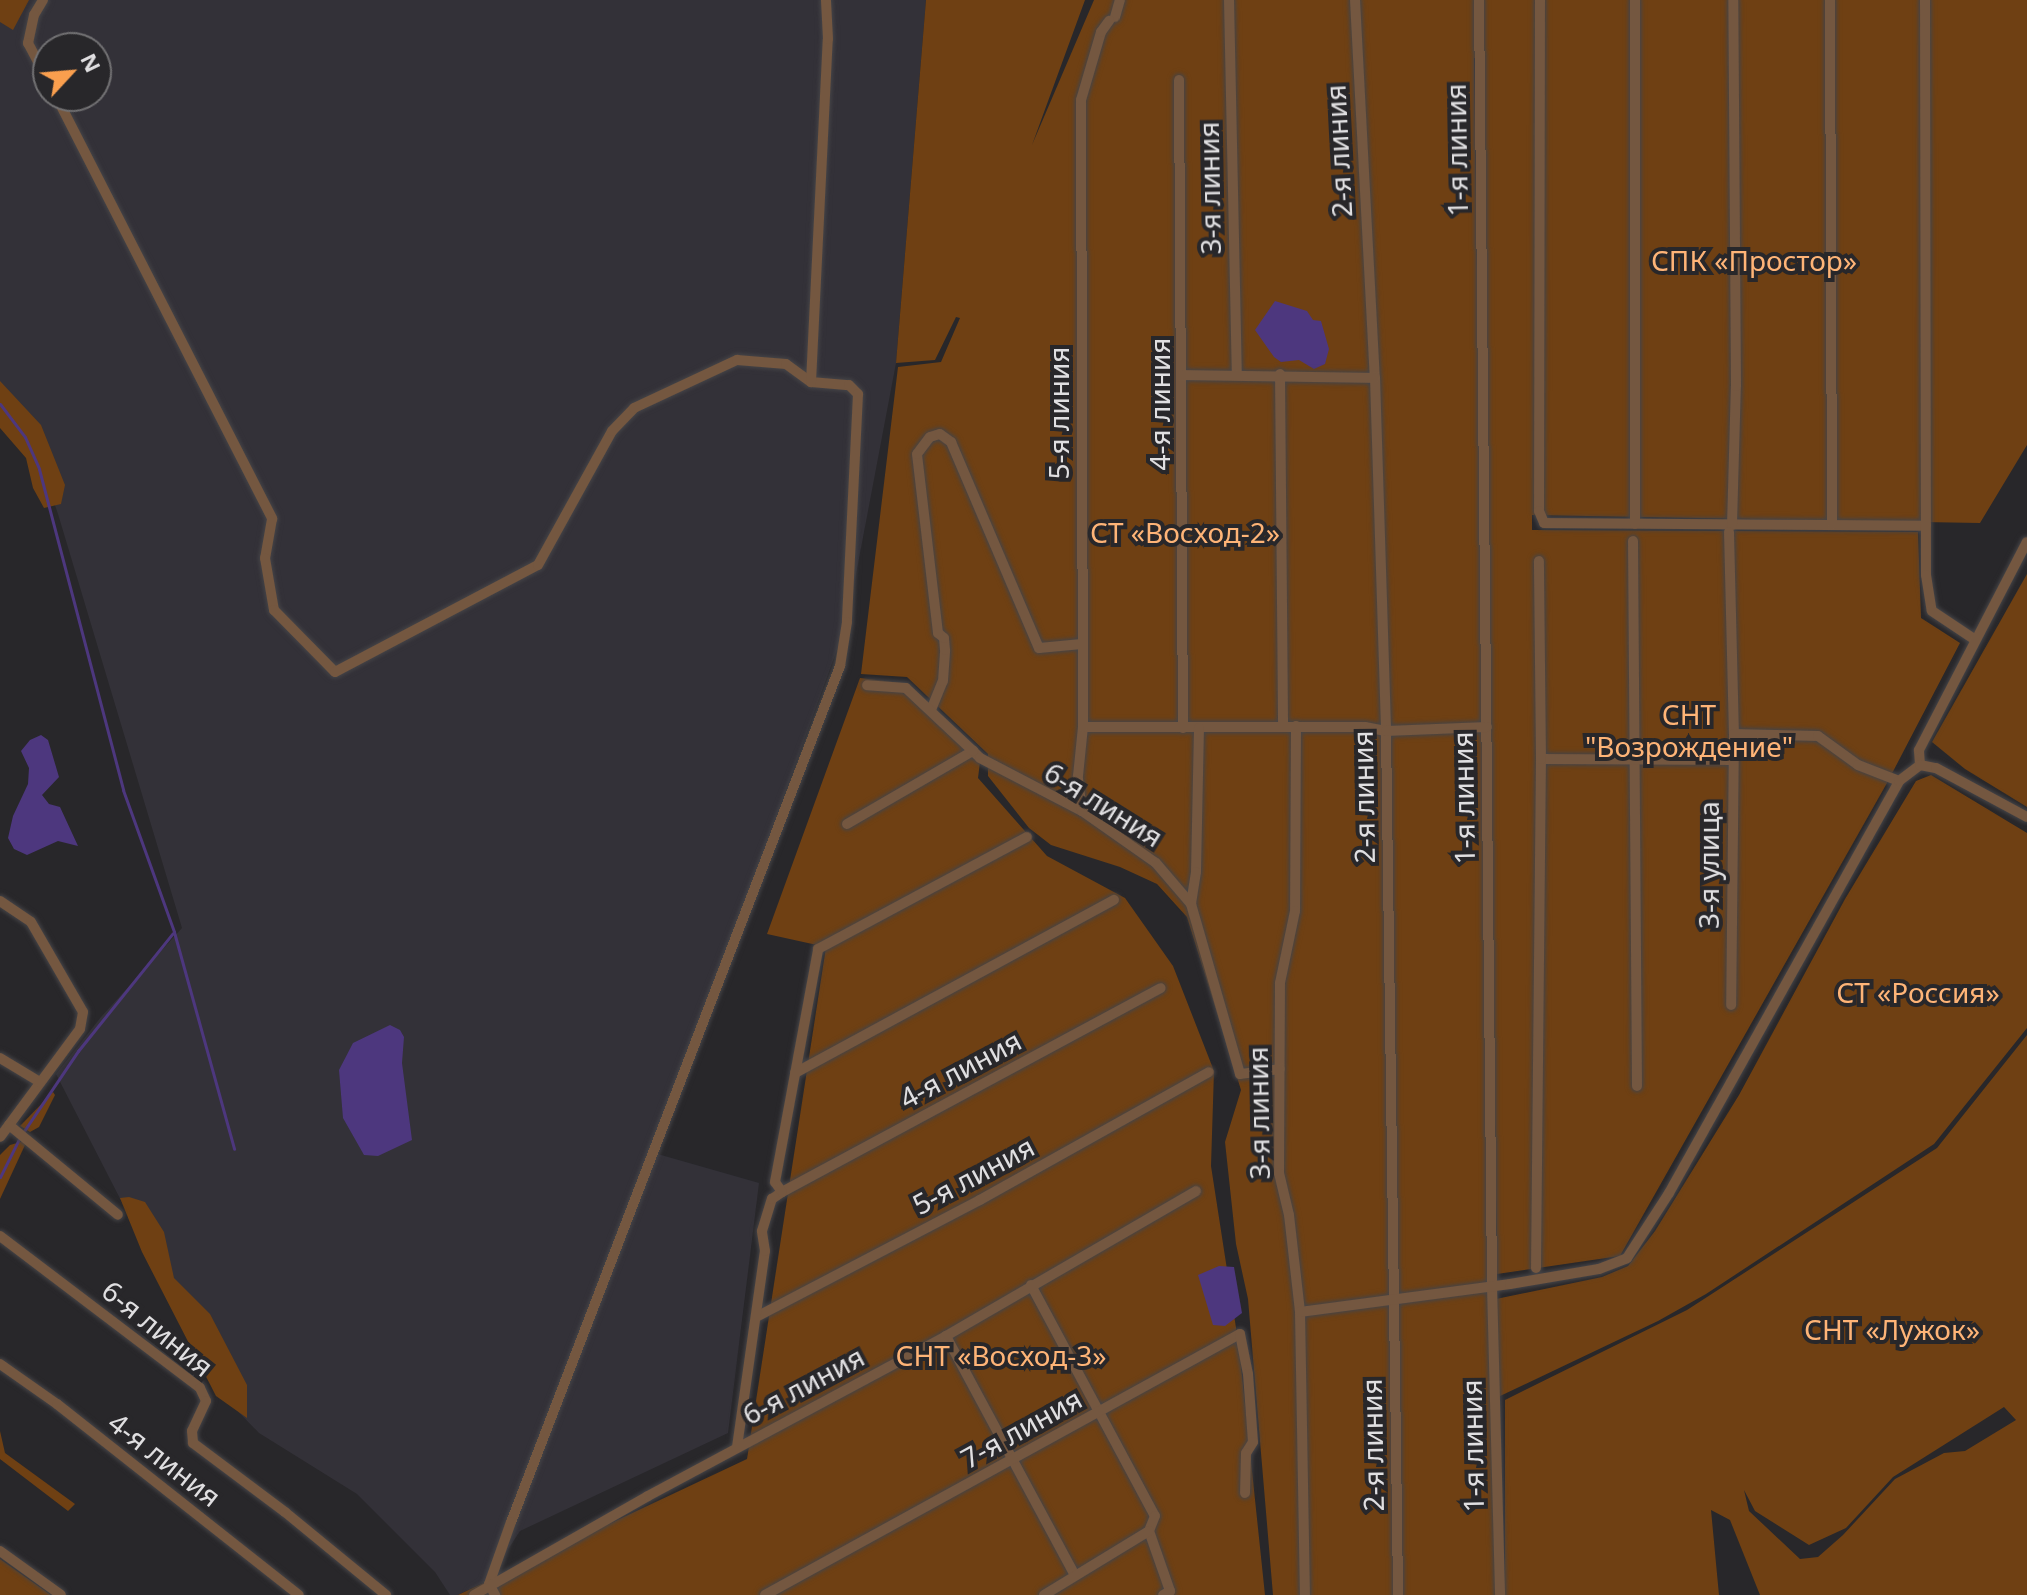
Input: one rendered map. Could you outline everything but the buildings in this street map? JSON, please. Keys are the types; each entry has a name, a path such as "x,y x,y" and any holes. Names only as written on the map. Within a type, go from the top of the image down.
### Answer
{"street":[{"path":"32,51 28,43 34,15 43,0"},
{"path":"811,382 828,39 826,0"},
{"name":"5-я линия","path":"1082,811 1078,776 1083,727 1081,100 1096,46 1120,0"},
{"name":"3-я линия","path":"1229,0 1237,374"},
{"name":"2-я линия","path":"1355,0 1375,378 1386,731 1398,1595"},
{"name":"1-я линия","path":"1479,0 1492,1286 1500,1595"},
{"path":"1540,0 1539,511 1544,523 1731,528 1926,526"},
{"path":"1635,0 1635,524"},
{"name":"3-я улица","path":"1731,1005 1734,734 1731,528 1736,386 1733,0"},
{"path":"1830,0 1832,525"},
{"path":"1925,0 1926,575 1932,611 1974,639"},
{"name":"4-я линия","path":"1179,80 1183,728"},
{"path":"64,112 272,519 265,558 274,610 335,672 538,565 612,431 634,408 737,360 786,364 811,382 849,385 858,394 847,622 840,666 489,1584 495,1595"},
{"path":"1280,374 1283,727"},
{"path":"1183,375 1280,374 1375,378"},
{"path":"931,710 943,681 945,650 944,638 938,633 917,454 930,437 940,434 951,442 1039,648 1082,644"},
{"path":"1633,541 1637,1086"},
{"path":"1920,765 1919,750 2027,542"},
{"path":"1536,1268 1541,759 1539,561"},
{"path":"847,824 976,755 906,688 867,685"},
{"path":"1083,727 1296,726 1365,727 1386,731 1487,727"},
{"name":"3-я линия","path":"1296,726 1295,911 1280,983 1279,1173 1289,1215 1300,1312 1305,1595"},
{"path":"1199,728 1196,872 1191,904 1231,1030 1240,1074 1280,1069"},
{"path":"1734,734 1818,736 1858,765 1899,781"},
{"name":"6-я линия","path":"976,755 1082,811 1156,863 1191,904"},
{"path":"1541,759 1733,760"},
{"path":"1300,1312 1599,1269 1627,1258 1899,781 1920,765"},
{"path":"1920,765 1958,777 2027,817"},
{"path":"737,1447 758,1316 765,1251 762,1231 772,1199 782,1192 775,1182 818,949 1027,837"},
{"path":"795,1073 1114,900"},
{"path":"0,901 31,922 81,1003 83,1012 80,1029 0,1137"},
{"name":"4-я линия","path":"782,1192 1161,988"},
{"path":"0,1058 40,1082"},
{"name":"5-я линия","path":"758,1316 980,1200 1209,1072"},
{"path":"9,1125 118,1215"},
{"name":"6-я линия","path":"474,1595 737,1447 946,1336 1196,1191"},
{"name":"6-я линия","path":"0,1236 200,1388 206,1401 192,1431 193,1443 285,1512 385,1594"},
{"path":"1031,1285 1155,1516 1149,1531 1044,1595"},
{"name":"7-я линия","path":"765,1595 1240,1334 1248,1374 1253,1442 1246,1453 1245,1493"},
{"path":"946,1336 1075,1576"},
{"name":"4-я линия","path":"0,1364 57,1404 299,1595"},
{"path":"1149,1531 1166,1593"},
{"path":"0,1551 61,1595"}],"shaded area":[{"path":"0,0 926,0 896,363 847,622 654,1153 759,1183 728,1433 520,1531 488,1580 458,1595 450,1595 435,1572 357,1494 259,1433 220,1393 56,1074 101,1017 182,928 58,514 28,427 0,392"},
{"path":"1275,301 1307,311 1313,320 1321,321 1329,349 1325,364 1314,369 1299,360 1281,362 1274,357 1255,330"},
{"path":"41,735 48,740 59,777 42,795 49,804 60,807 78,846 58,841 27,855 14,849 8,838 13,816 28,784 29,768 21,751 30,740"},
{"path":"390,1025 400,1030 404,1037 402,1063 412,1140 378,1156 364,1155 343,1118 339,1070 353,1043"},
{"path":"1219,1266 1234,1267 1242,1313 1225,1326 1213,1325 1198,1275"}],"green space":[{"path":"0,0 29,0 13,30 0,22"},
{"path":"926,0 1085,0 1032,145 1094,0 2027,0 2027,445 1980,523 1532,515 1532,530 1918,532 1921,618 1960,643 1887,783 1620,1256 1497,1274 1481,58 1474,58 1496,1595 1273,1595 1248,1299 1236,1244 1225,1142 1241,1090 1187,917 1157,884 1120,867 1051,845 1029,828 988,776 988,754 907,677 861,674 898,367 941,362 960,318 956,317 935,360 896,363"},
{"path":"0,381 41,425 65,485 61,504 44,508 33,488 26,458 0,428"},
{"path":"2027,574 2027,807 1965,769 1932,742"},
{"name":"СНТ «Восход-3»","path":"860,678 909,684 981,754 978,778 1047,856 1125,898 1173,966 1214,1071 1211,1166 1239,1347 1265,1595 458,1595 747,1459 826,947 767,934"},
{"name":"СТ «Россия»","path":"1931,775 2027,833 2027,1028 1934,1144 1706,1294 1658,1321 1498,1397 1496,1299 1602,1277 1628,1266 1655,1231 1739,1095 1845,899 1916,781"},
{"name":"СНТ «Лужок»","path":"2027,1035 2027,1595 1760,1595 1730,1520 1711,1510 1719,1595 1505,1595 1505,1400 1687,1310 1937,1148","holes":["2004,1407 2016,1420 1965,1451 1944,1453 1895,1479 1818,1557 1800,1559 1749,1511 1744,1490 1755,1511 1809,1545 1846,1528 1893,1477"]},
{"path":"53,1092 55,1095 39,1127 30,1132 20,1126"},
{"path":"24,1141 25,1145 0,1199 0,1155 10,1145"},
{"path":"129,1197 145,1202 164,1232 174,1278 210,1314 247,1385 247,1418 216,1396 142,1252 120,1198"},
{"path":"0,1431 5,1453 75,1504 68,1511 0,1459"},
{"path":"0,1559 51,1595 0,1595"}],"waterway":[{"path":"0,404 25,437 39,469 123,790 174,932 234,1149"},
{"path":"24,1131 78,1051 173,933"},
{"path":"0,1177 19,1139"}],"park label":[{"name":"СПК «Простор»","path":"1754,260"},
{"name":"СТ «Восход-2»","path":"1185,532"},
{"name":"СНТ \"Возрождение\"","path":"1689,730"}]}
